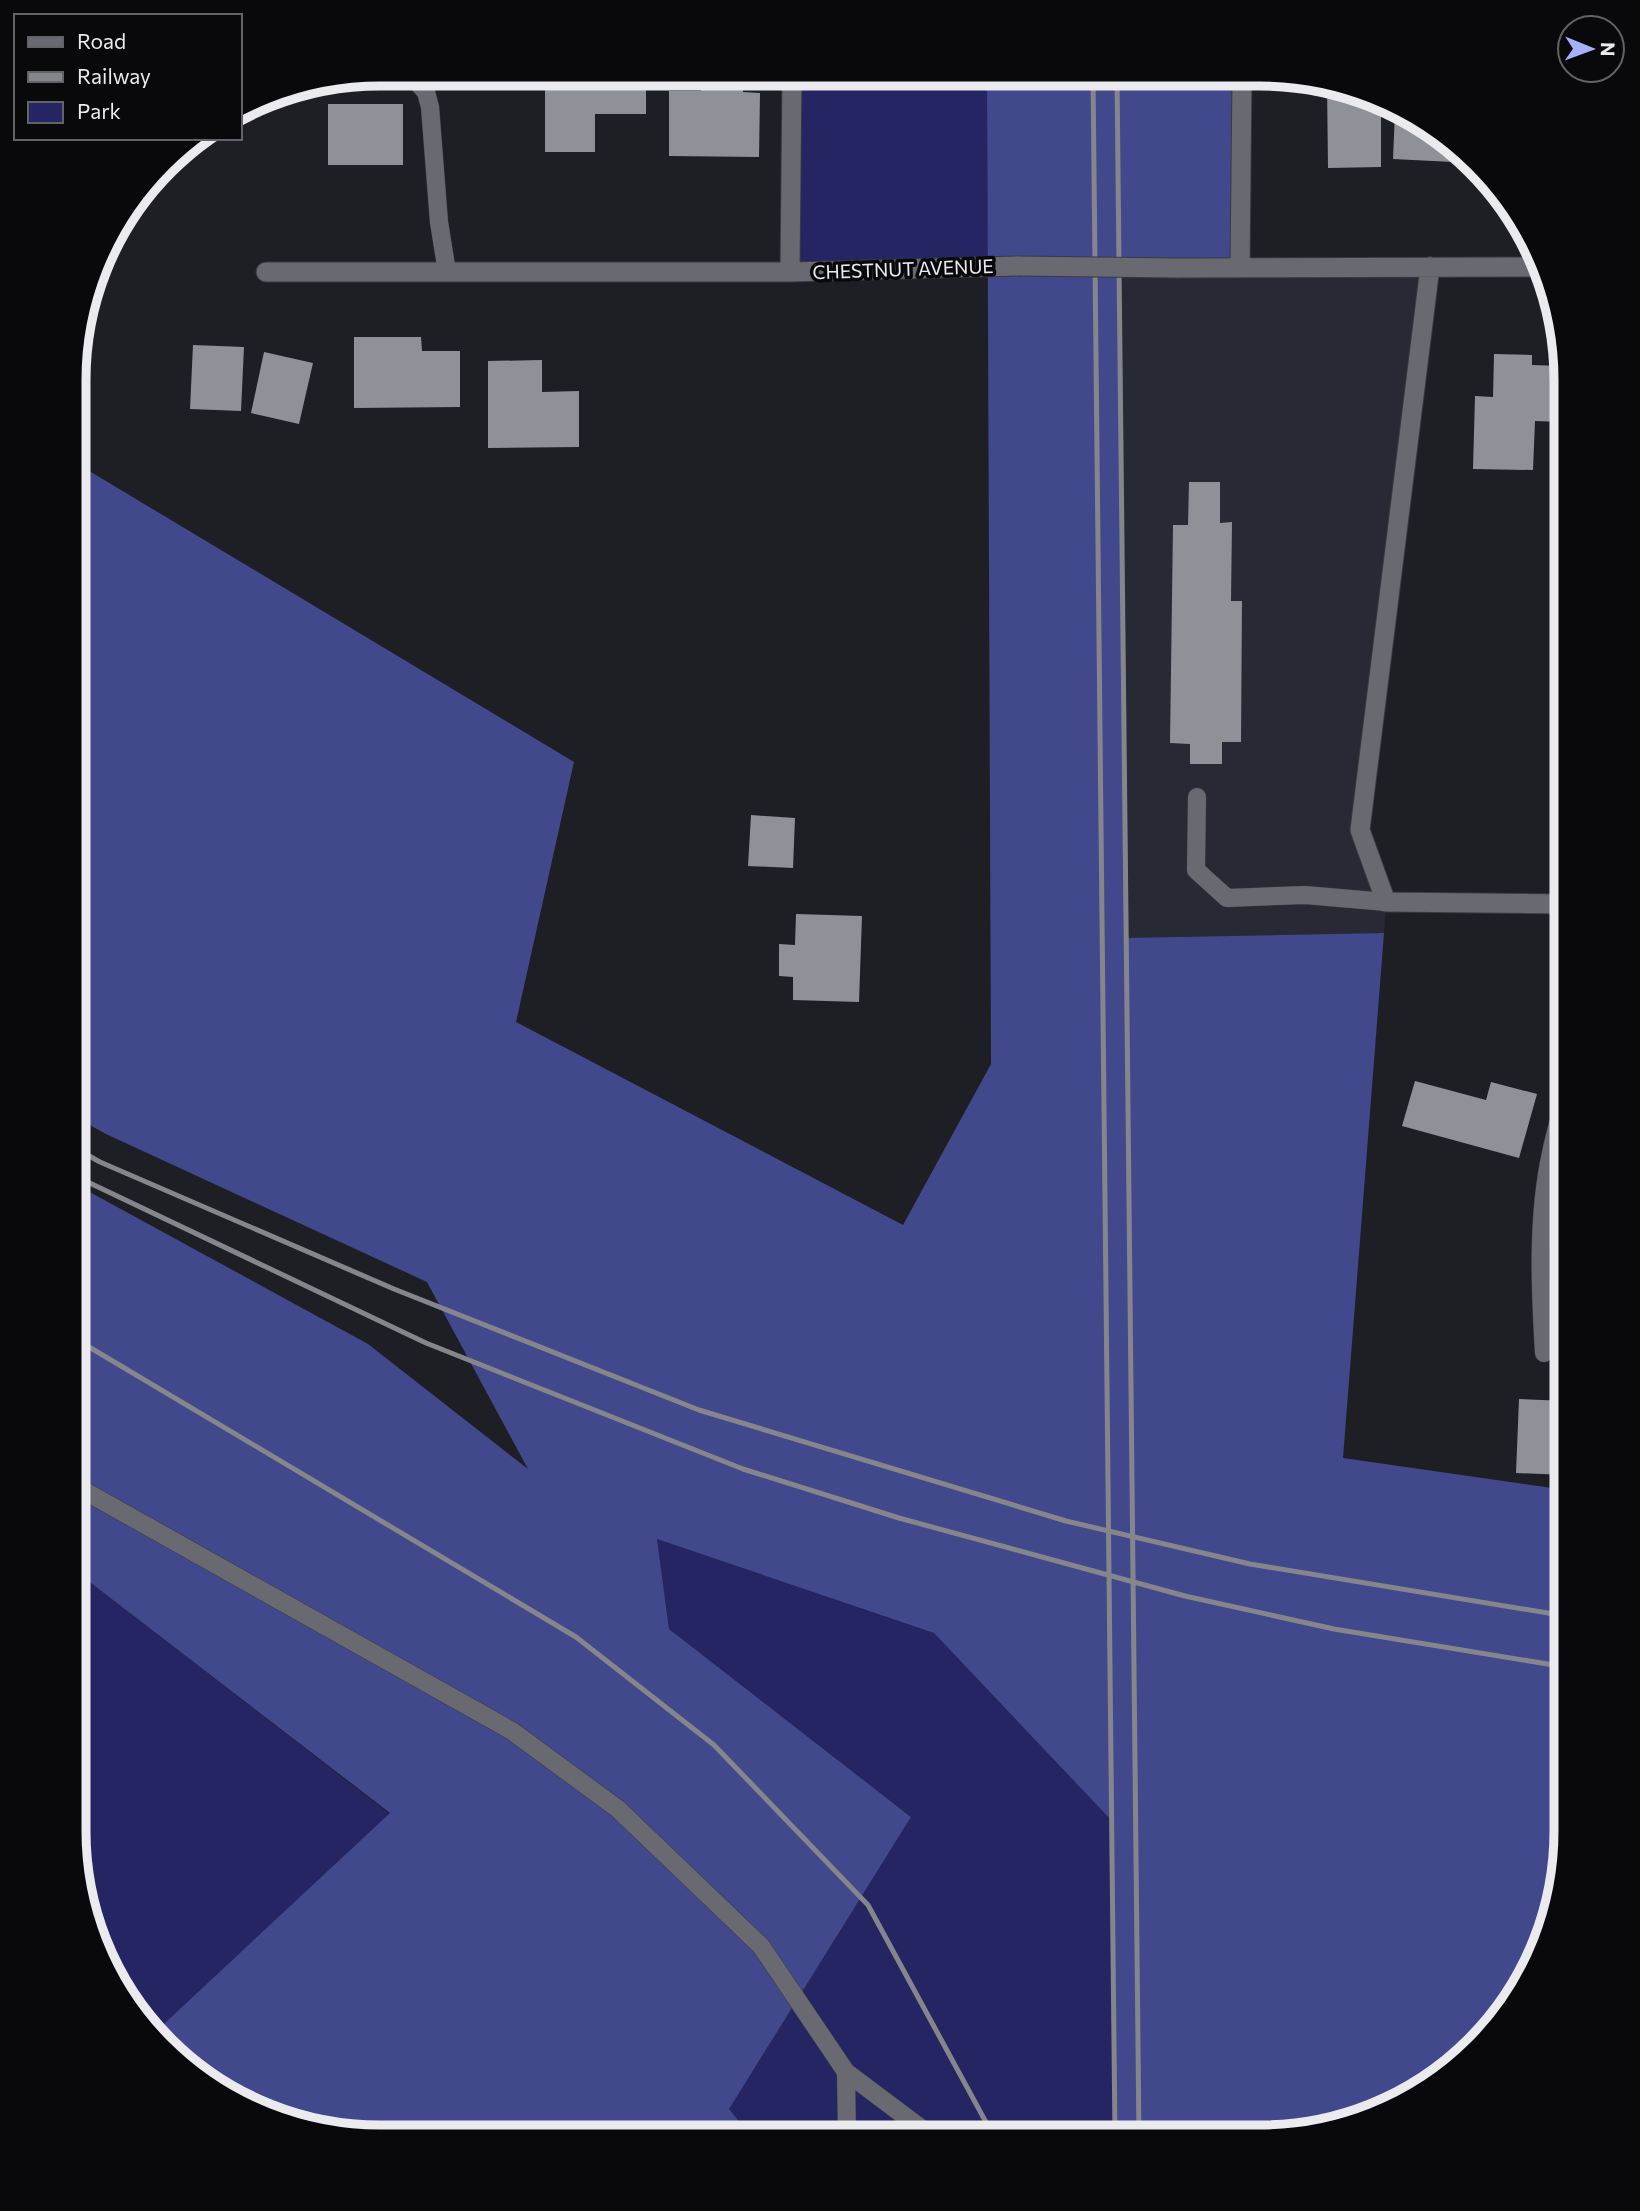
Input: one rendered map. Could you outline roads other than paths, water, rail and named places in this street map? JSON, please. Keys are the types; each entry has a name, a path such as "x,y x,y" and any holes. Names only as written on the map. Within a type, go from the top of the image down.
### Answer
{"street":[{"path":"790,272 792,86"},
{"path":"1240,267 1242,86"},
{"name":"CHESTNUT AVENUE","path":"266,272 790,272 1018,266 1532,267"},
{"path":"1430,267 1360,830 1387,902 1554,904"}],"lane":[{"path":"421,86 426,92 429,107 439,222 447,272"},
{"path":"1197,797 1196,870 1227,898 1305,895 1387,902"},
{"path":"1544,1353 1541,1298 1543,1212 1554,1139"},
{"path":"86,1492 512,1731 618,1809 761,1946 846,2072 917,2125"},
{"path":"846,2072 847,2125"}],"railway":[{"path":"1093,86 1115,2125"},
{"path":"1117,86 1139,2125"},
{"path":"86,1154 394,1289 699,1410 1066,1521 1250,1564 1554,1614"},
{"path":"86,1181 426,1343 743,1469 899,1518 1185,1596 1334,1629 1554,1665"},
{"path":"86,1345 576,1637 714,1745 868,1905 987,2125"}]}
